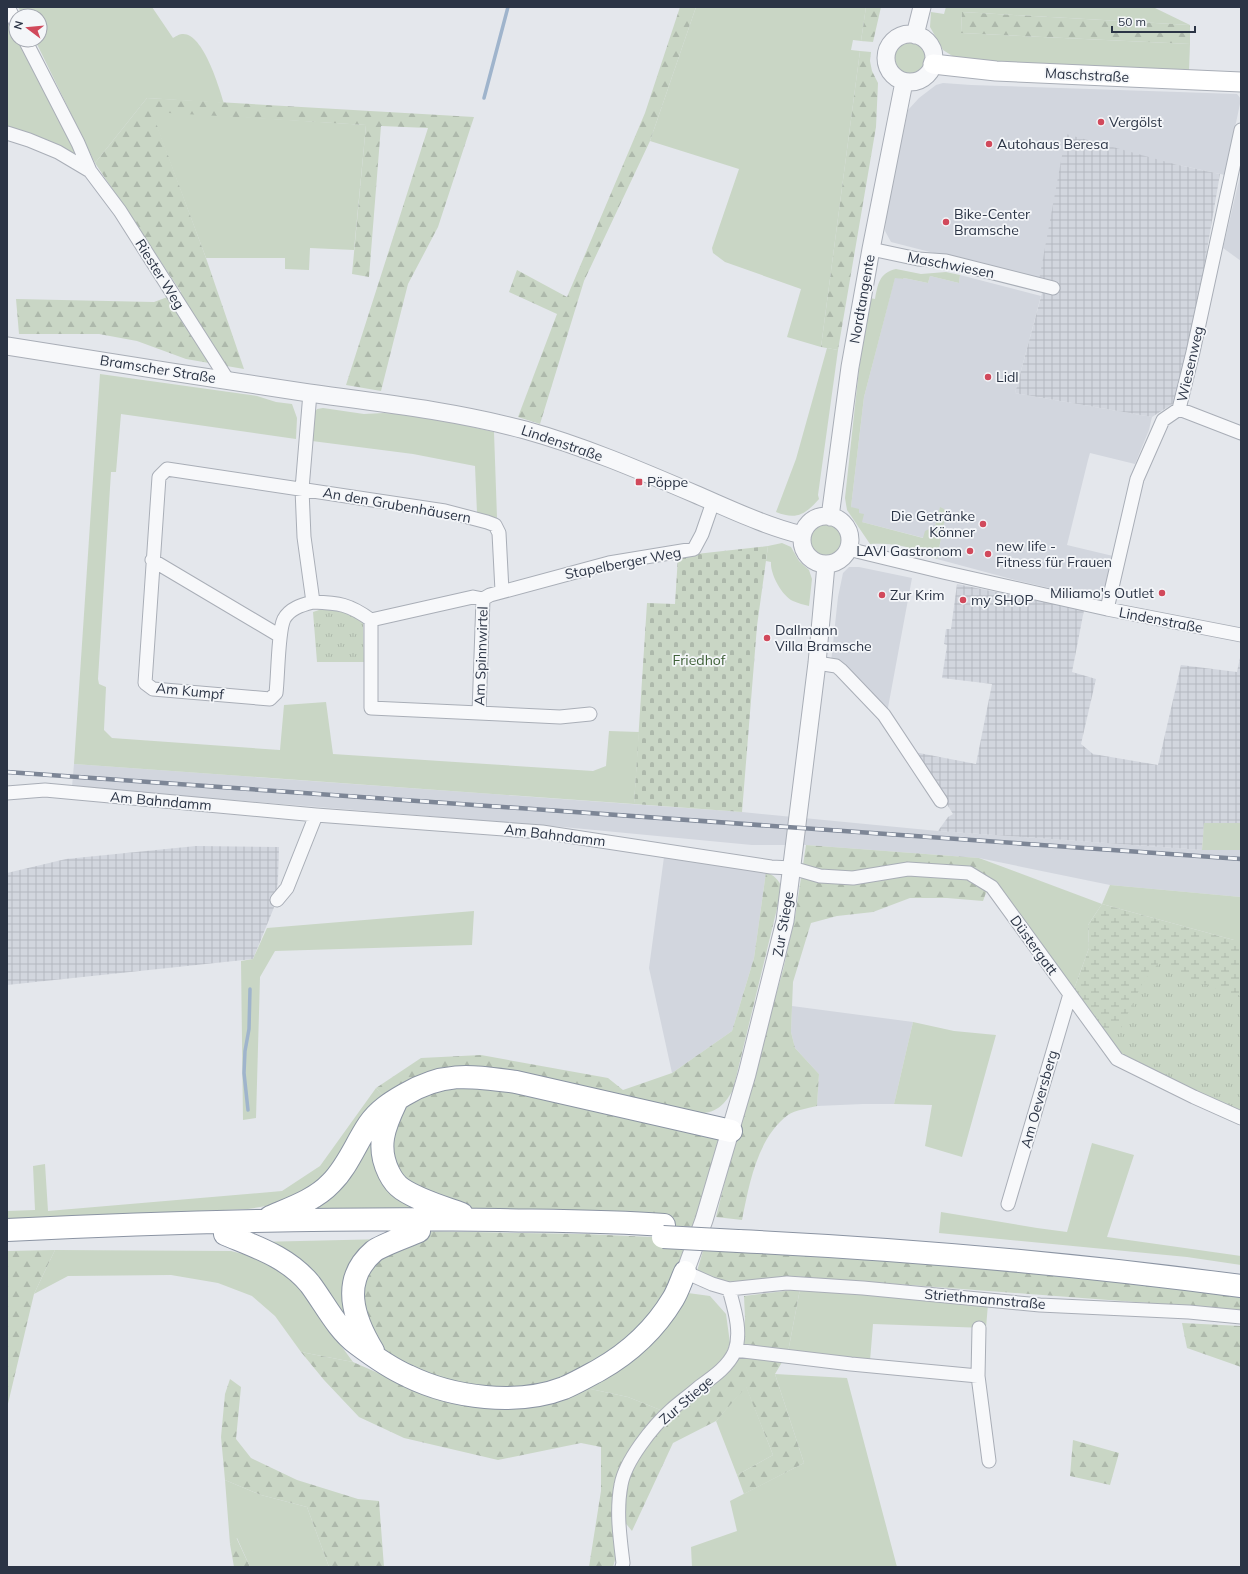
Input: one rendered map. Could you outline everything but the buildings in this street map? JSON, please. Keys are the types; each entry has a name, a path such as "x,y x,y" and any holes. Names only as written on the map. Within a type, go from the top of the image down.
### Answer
{"highway":[{"path":"263,1221 317,1196 331,1184 344,1168 369,1125 380,1110 419,1086 439,1080 460,1077 516,1082 731,1131"},
{"path":"399,1098 389,1116 383,1133 381,1150 384,1163 392,1180 401,1189 476,1220"},
{"path":"7,1230 341,1219 624,1222 664,1231"},
{"path":"7,1243 334,1231 583,1234 664,1231 738,1235 950,1254 1093,1268 1241,1286"},
{"path":"376,1357 364,1336 356,1316 352,1296 354,1280 362,1265 375,1250 419,1231"},
{"path":"225,1234 277,1256 295,1268 310,1284 338,1323 356,1343 392,1368 409,1377 429,1384 461,1393 490,1397 512,1398 563,1388 613,1362 635,1345 654,1325 672,1299 686,1272"},
{"path":"738,1235 862,1235 1094,1256 1241,1273"}],"main road":[{"name":"Maschstraße","path":"933,64 996,71 1241,82"}],"street":[{"path":"915,35 922,7"},
{"path":"915,35 922,37 928,42 934,56 933,64 930,71 919,81 911,83 904,82 898,80 888,70 886,64 886,51 894,39 901,36 915,35"},
{"name":"Riester Weg","path":"29,48 78,143 90,171 120,211 227,379"},
{"name":"Nordtangente","path":"830,517 850,366 871,248 904,82"},
{"name":"Wiesenweg","path":"1107,609 1137,479 1163,420 1179,409 1193,352 1241,130"},
{"name":"Riester Weg","path":"7,133 30,140 58,152 90,171"},
{"name":"Maschwiesen","path":"871,248 918,259 946,261 1054,288"},
{"name":"Bramscher Straße","path":"7,346 310,393"},
{"name":"An den Grubenhäusern","path":"310,393 302,489 304,536 313,602"},
{"name":"Lindenstraße","path":"310,393 450,412 521,429 564,442 608,458 769,526 802,535"},
{"path":"1179,409 1241,433"},
{"name":"Am Kumpf","path":"302,489 167,469 159,476 152,560 145,683 153,690 270,699 276,693 280,636 284,619 297,606 313,602"},
{"name":"An den Grubenhäusern","path":"302,489 445,511 495,525 499,533 502,591"},
{"name":"Stapelberger Weg","path":"502,591 609,563 694,549 702,534 713,502"},
{"path":"830,517 837,519 847,529 850,542 848,549 840,560 826,564 819,564 806,555 803,548 802,535 805,527 816,518 830,517"},
{"name":"Lindenstraße","path":"848,549 1107,609 1241,635"},
{"path":"152,560 280,636"},
{"name":"Zur Stiege","path":"686,1272 731,1131 775,967 785,921 817,663 826,564"},
{"path":"313,602 338,603 357,610 371,620 473,597 483,599 502,591"},
{"name":"Am Spinnwirtel","path":"479,713 483,599"},
{"name":"Am Spinnwirtel","path":"371,620 371,708 560,717 590,714"},
{"path":"817,663 836,666 842,670 884,715 941,801"},
{"name":"Am Bahndamm","path":"7,793 45,790 316,815 542,832 771,867 792,868"},
{"path":"277,900 287,888 316,815"},
{"name":"Düstergatt","path":"792,868 820,876 853,878 908,869 969,873 992,887 1117,1058 1194,1097 1241,1118"},
{"name":"Am Oeversberg","path":"1008,1204 1070,994"},
{"name":"Striethmannstraße","path":"686,1272 712,1284 729,1289 787,1283 863,1288 1040,1305 1189,1312 1241,1317"},
{"path":"729,1289 736,1316 738,1332 735,1350 851,1364 978,1376"},
{"path":"979,1328 978,1376 990,1461"},
{"name":"Zur Stiege","path":"622,1567 623,1563 619,1522 621,1484 630,1462 643,1441 670,1411 727,1365 735,1350"}],"shaded area":[{"path":"943,83 1237,94 1241,99 1225,175 1174,164 1039,280 891,242 885,231 886,214 908,110 919,98 936,85"},
{"path":"1066,134 1174,164 1220,174 1201,285 1181,379 1174,403 1152,417 1015,393 1045,282 1039,280"},
{"path":"1241,172 1241,261 1223,248"},
{"path":"960,275 1041,296 1015,393 1152,417 1149,430 1135,464 1090,453 1088,460 1067,545 1113,556 1106,589 1102,595 1093,598 1015,580 937,559 946,513 940,508 934,530 924,538 862,522 858,513 851,507 864,397 895,277 928,283 930,276 959,283"},
{"path":"849,567 859,567 912,578 887,713 831,662 838,597 843,573"},
{"path":"957,584 1084,610 1072,672 1096,679 1081,744 1093,754 1158,765 1181,665 1237,672 1241,653 1241,823 1204,823 1202,850 938,831 948,817 953,814 914,752 976,764 992,684 942,678 947,645 944,644 946,629 951,629"},
{"path":"74,764 742,812 938,831 1202,850 1241,850 1241,897 1110,885 979,858 806,845 752,845 563,827 72,787"},
{"path":"196,846 279,847 278,880 275,905 253,959 7,985 7,873 66,859"},
{"path":"664,857 766,872 754,958 732,1031 672,1073 649,968"},
{"path":"792,1006 913,1022 894,1104 817,1106 819,1074 795,1048 791,1032"}],"green space":[{"path":"152,7 173,38 182,34 190,36 197,42 209,62 224,103 147,98 95,163 39,48 48,48 48,8 19,8"},
{"path":"680,7 696,7 650,141 584,281 540,424 518,417 557,314 509,292 517,270 567,297 645,113"},
{"path":"696,7 866,7 861,41 853,40 851,50 860,51 821,347 787,337 801,289 725,262 713,253 712,248 739,169 650,141"},
{"path":"866,7 881,7 873,42 861,41"},
{"path":"946,7 1155,8 1190,25 962,12 961,33 1190,44 1189,70 999,63 954,57 943,50 930,27 931,12 944,14"},
{"path":"962,12 1190,25 1190,44 961,33"},
{"path":"7,21 8,48 24,48 79,154 77,156 42,138 7,127"},
{"path":"906,42 912,42 921,46 925,58 921,70 912,74 906,74 897,70 893,61 893,55 897,46"},
{"path":"860,51 871,52 870,61 872,71 878,83 876,127 838,350 821,347"},
{"path":"147,98 474,117 438,227 408,284 381,391 346,385 428,128 381,126 369,277 352,274 366,125 152,112 206,258 244,369 186,359 137,341 99,334 19,334 16,299 154,302 181,292 95,163"},
{"path":"151,111 366,125 354,250 310,248 309,270 285,269 285,258 206,258"},
{"path":"896,269 921,274 946,272 960,275 959,283 930,276 928,283 904,278 895,278 864,397 851,507 859,509 859,513 864,514 862,522 923,538 925,531 929,529 934,530 940,507 944,509 946,513 937,559 920,551 897,545 870,544 847,510 845,498 859,369 870,298 875,299 878,284 883,276 886,273"},
{"path":"827,348 838,350 818,495 819,499 805,512 795,516 789,516 776,512 796,459"},
{"path":"100,374 257,396 276,402 292,404 297,418 296,439 121,414 116,472 111,472 98,679 99,684 106,687 104,730 112,738 280,750 284,705 326,702 333,754 593,771 606,766 609,731 639,732 634,804 74,764"},
{"path":"323,408 364,414 401,414 459,424 494,432 497,518 477,513 475,466 413,454 312,441 314,414 317,409"},
{"path":"825,523 837,528 842,540 837,552 825,557 813,552 808,540 813,528"},
{"path":"782,543 791,547 799,561 809,570 812,579 809,606 793,601 781,590 772,572 771,562 766,561 768,546"},
{"name":"Friedhof","path":"768,546 757,626 742,812 634,804 647,603 675,604 678,556"},
{"path":"328,607 342,610 363,620 364,662 317,662 313,612"},
{"path":"1204,823 1241,823 1241,850 1202,850"},
{"path":"806,845 979,858 993,873 983,901 947,898 910,898 873,912 837,916 811,923 793,982 791,1032 795,1048 819,1074 817,1106 791,1113 777,1125 769,1136 751,1177 742,1220 716,1217 736,1137 783,970 795,917"},
{"path":"979,858 1102,904 1088,925 1089,948 1074,989 998,886 990,880"},
{"path":"766,872 776,878 782,888 733,1090 726,1101 718,1108 708,1112 695,1114 496,1073 385,1098 376,1088 421,1058 481,1055 608,1078 623,1090 672,1073 732,1031 754,958"},
{"path":"1110,885 1241,897 1241,940 1234,940 1102,904"},
{"path":"1102,904 1234,940 1241,940 1241,1097 1101,1029 1074,989 1089,948 1088,925"},
{"path":"474,911 472,945 275,951 260,977 256,1118 243,1120 241,961 253,959 267,928"},
{"path":"1160,961 1186,979 1241,996 1241,1113 1124,1058 1101,1029 1121,1028 1142,984"},
{"path":"913,1022 954,1031 996,1035 962,1157 925,1146 932,1105 894,1104"},
{"path":"439,1080 731,1131 702,1227 476,1220 401,1189 383,1137 389,1116"},
{"path":"376,1088 385,1098 328,1176 284,1203 248,1209 99,1215 7,1222 7,1211 35,1210 33,1166 45,1164 48,1211 282,1191 320,1166"},
{"path":"377,1126 446,1214 311,1209"},
{"path":"1092,1143 1134,1155 1107,1237 1241,1256 1241,1265 1187,1257 939,1233 941,1212 1067,1232"},
{"path":"419,1231 583,1234 698,1239 673,1299 588,1376 490,1397 376,1357 354,1280 361,1265"},
{"path":"387,1239 359,1335 257,1242"},
{"path":"55,1250 231,1251 259,1258 283,1271 303,1288 331,1332 353,1362 301,1352 275,1316 252,1296 218,1283 171,1275 68,1276 34,1294"},
{"path":"55,1250 34,1294 7,1408 7,1251"},
{"path":"703,1251 798,1252 943,1262 1241,1292 1241,1310 791,1276 734,1282 715,1279 697,1271"},
{"path":"800,1289 988,1304 986,1328 873,1324 870,1361 788,1352"},
{"path":"800,1289 788,1352 775,1374 804,1463 744,1494 737,1475 773,1455 746,1387 716,1421 673,1443 632,1531 614,1509 615,1560 613,1567 589,1567 601,1491 601,1447 581,1443 498,1460 404,1438 359,1417 324,1380 301,1352 353,1362 435,1398 586,1388 628,1397 668,1413 743,1341 745,1318 744,1296"},
{"path":"688,1293 710,1296 726,1314 730,1343 723,1362 663,1411 628,1397 586,1388 619,1371 644,1349"},
{"path":"1182,1323 1241,1326 1241,1367 1187,1348"},
{"path":"775,1374 847,1378 897,1567 692,1567 691,1547 737,1531 730,1501 804,1463"},
{"path":"230,1379 241,1387 236,1439 251,1458 297,1480 358,1499 379,1501 384,1567 329,1567 307,1507 261,1495 225,1480 221,1437 225,1394"},
{"path":"746,1386 773,1455 737,1475 716,1421"},
{"path":"1073,1440 1119,1453 1110,1485 1070,1476"},
{"path":"225,1480 261,1495 307,1507 329,1567 250,1567 237,1538 230,1544"},
{"path":"236,1537 250,1567 234,1567 230,1544"}],"waterway":[{"path":"484,98 508,7"},
{"path":"248,1110 244,1073 245,1051 249,1029 250,989"}],"railway":[{"path":"7,772 1241,859"}],"place":[{"name":"Vergölst","path":"1101,122"},
{"name":"Autohaus Beresa","path":"989,144"},
{"name":"Bike-Center Bramsche","path":"946,222"},
{"name":"Lidl","path":"988,377"},
{"name":"Pöppe","path":"639,482"},
{"name":"Die Getränke Könner","path":"983,524"},
{"name":"LAVI Gastronom","path":"970,551"},
{"name":"new life - Fitness für Frauen","path":"988,554"},
{"name":"Miliamo's Outlet","path":"1162,593"},
{"name":"Zur Krim","path":"882,595"},
{"name":"my SHOP","path":"963,600"},
{"name":"Dallmann Villa Bramsche","path":"767,638"}]}
